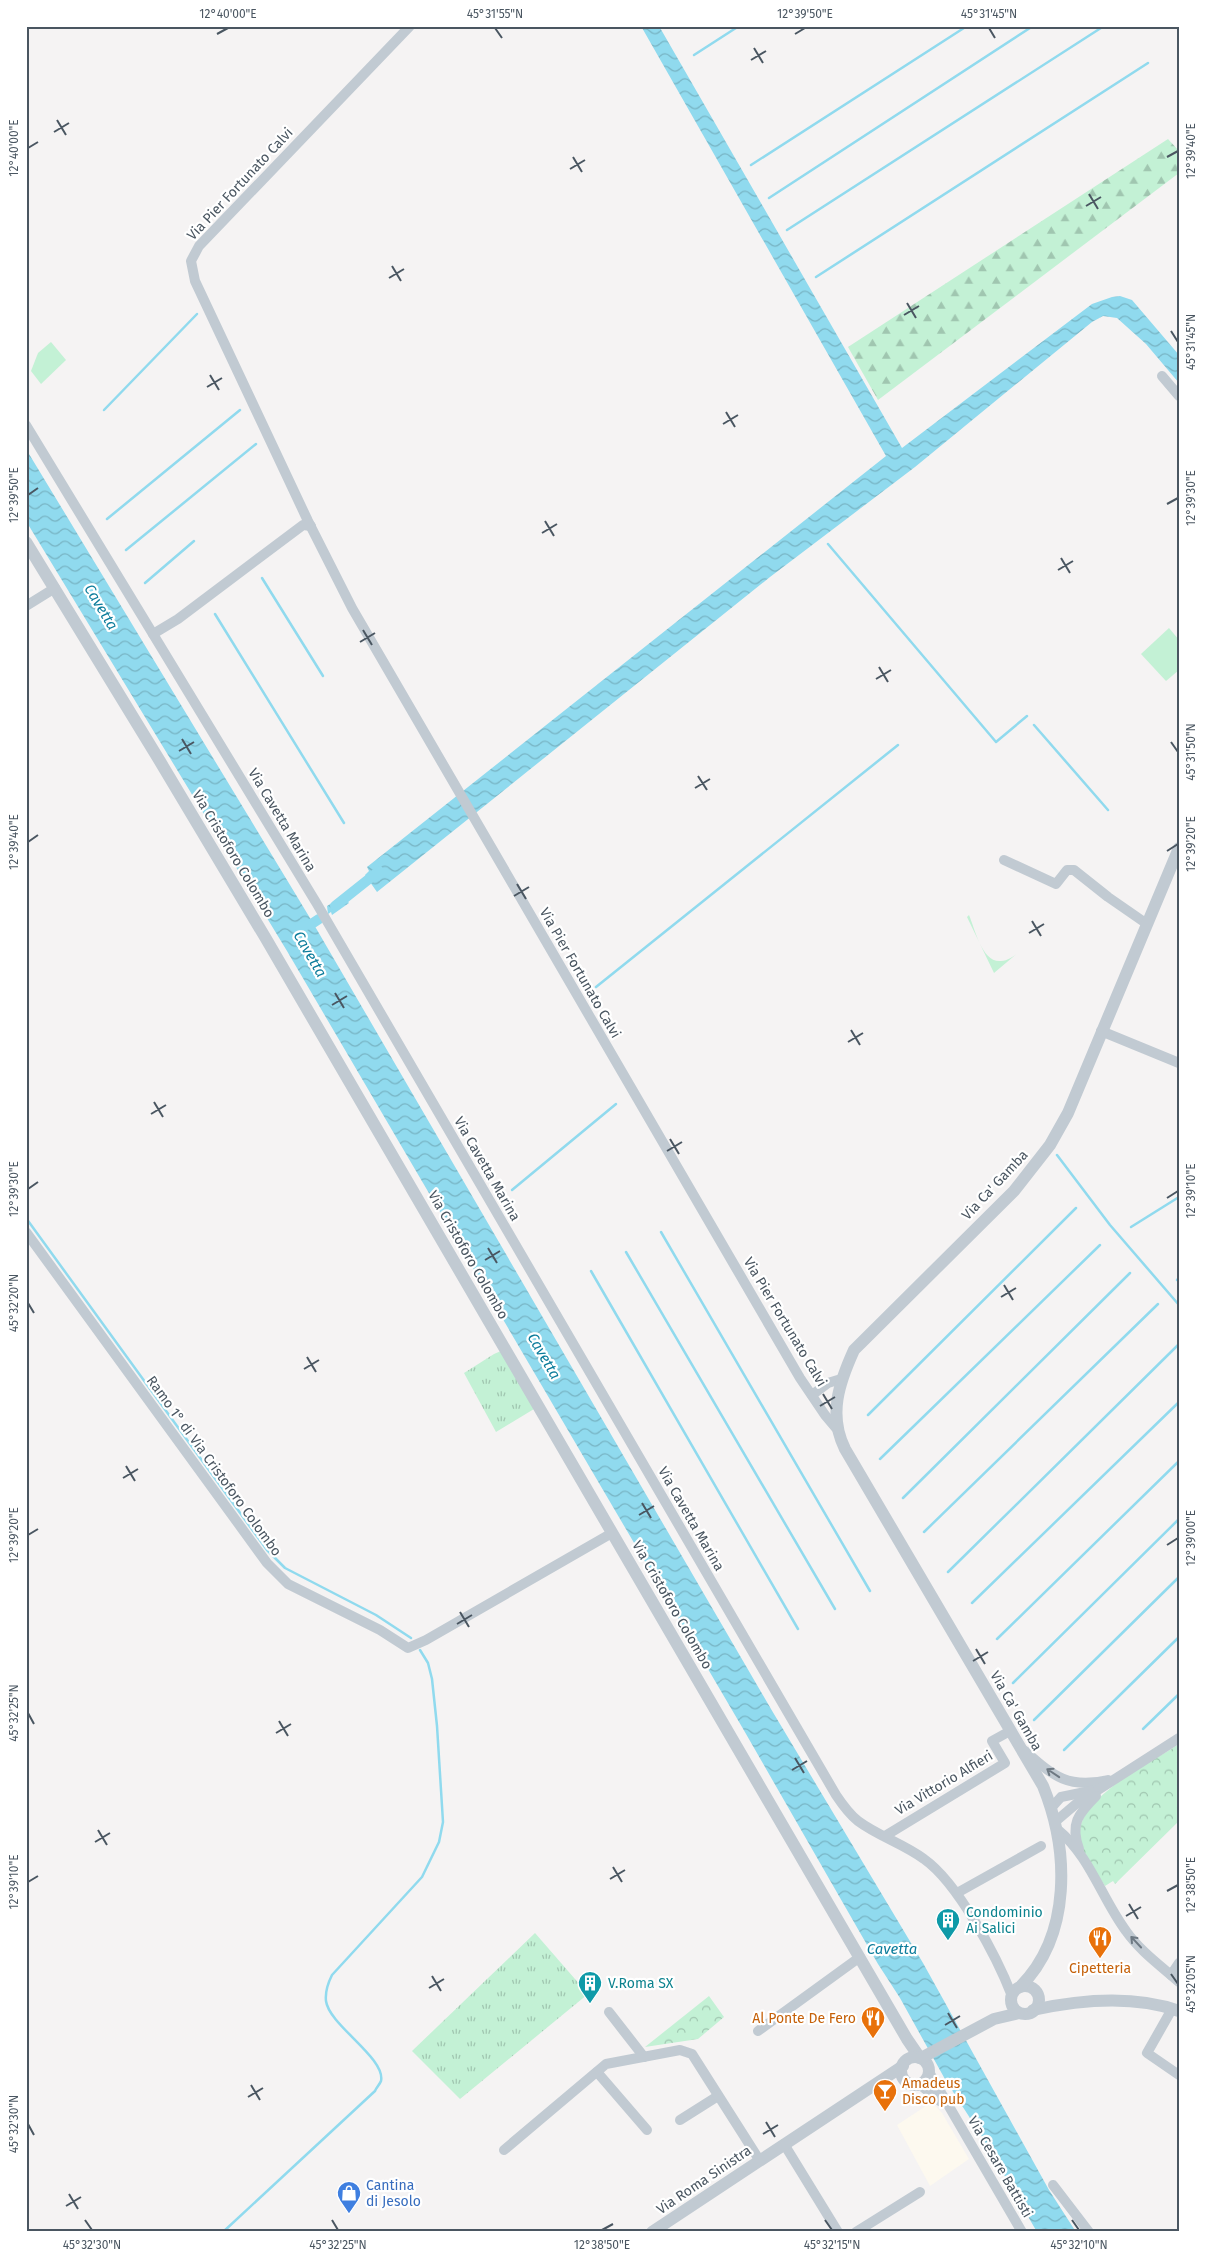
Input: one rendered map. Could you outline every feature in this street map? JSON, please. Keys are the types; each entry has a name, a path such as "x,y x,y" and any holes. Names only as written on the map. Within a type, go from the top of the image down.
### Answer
{"street":[{"name":"Via Pier Fortunato Calvi","path":"410,26 199,246 191,261 195,281 352,608 812,1395 836,1428"},
{"path":"1162,376 1179,396"},
{"name":"Via Cavetta Marina","path":"26,425 318,904 836,1795 858,1821 924,1859 942,1875 957,1893 1015,1993"},
{"path":"153,634 178,619 304,525 311,526"},
{"name":"Via Cristoforo Colombo","path":"26,542 265,938 921,2062 902,2073 906,2081"},
{"path":"26,606 54,588"},
{"name":"Via Ca' Gamba","path":"988,2022 1038,1965 1054,1930 1060,1900 1061,1866 1057,1825 1043,1786 845,1449 836,1428 837,1396 840,1380 854,1350 1014,1191 1037,1163 1068,1113 1179,848"},
{"path":"1004,860 1056,884 1067,870 1074,870 1147,924"},
{"path":"1101,1031 1179,1063"},
{"name":"Ramo 1° di Via Cristoforo Colombo","path":"26,1232 267,1563 288,1584 380,1630 402,1646 408,1648 423,1641 612,1533"},
{"path":"812,1395 828,1383 840,1380"},
{"name":"Via Vittorio Alfieri","path":"884,1836 1005,1763 992,1741 1010,1731"},
{"path":"1179,1738 1098,1789 1057,1825 1081,1855 1126,1931 1148,1955 1175,1978 1179,1963"},
{"path":"1019,1745 1048,1770 1068,1781 1078,1784 1089,1784 1112,1781"},
{"path":"1081,1855 1075,1834 1077,1820 1112,1781"},
{"path":"1052,1807 1061,1797 1098,1789"},
{"path":"957,1893 1041,1846"},
{"path":"758,2031 860,1957"},
{"name":"Via Ca' Gamba","path":"1035,1992 1038,1965"},
{"path":"1060,2004 1029,1987 1015,1993 1014,2008 1026,2014 1033,2010 1060,2004 1096,2001 1136,2003 1176,2010 1147,2053 1179,2075"},
{"path":"1033,2010 1038,2002 1035,1992"},
{"path":"609,2012 644,2057"},
{"path":"988,2022 1020,2012"},
{"name":"Via Roma Sinistra","path":"654,2232 669,2228 784,2144 872,2087 921,2062 988,2022"},
{"path":"504,2150 606,2064 686,2051 692,2054 760,2161"},
{"path":"906,2081 919,2084 925,2080 921,2062"},
{"name":"Via Cesare Battisti","path":"921,2062 1022,2232"},
{"path":"597,2072 646,2130"},
{"name":"Via Roma Sinistra","path":"872,2087 906,2081"},
{"name":"Via Cesare Battisti","path":"919,2084 936,2096 954,2115"},
{"path":"680,2120 718,2096"},
{"path":"784,2144 838,2232"},
{"path":"1053,2185 1089,2232"},
{"path":"856,2232 920,2192"}],"shaded area":[{"path":"932,2102 942,2113 969,2159 930,2186 897,2125"}],"green space":[{"path":"1168,139 1179,151 1179,173 878,400 848,347"},
{"path":"51,342 66,360 41,384 31,371 38,353"},
{"path":"1169,628 1179,640 1179,670 1166,681 1141,654"},
{"path":"969,915 980,944 967,917"},
{"path":"980,944 989,957 994,960 1004,961 1019,952 994,973"},
{"path":"501,1351 534,1409 496,1432 464,1373"},
{"path":"1179,1744 1179,1821 1115,1884 1113,1881 1105,1886 1087,1859 1080,1842 1080,1827 1087,1812 1099,1798 1115,1785"},
{"path":"535,1933 588,1994 460,2099 412,2051"},
{"path":"709,1996 724,2017 698,2039 645,2047"}],"water":[{"path":"641,26 659,26 902,448 1092,304 1112,297 1120,296 1132,300 1179,355 1179,383 1146,344 1117,318 1103,316 1092,322 915,467 770,577 377,892 365,875 369,871 367,867 886,456"},
{"name":"Cavetta","path":"26,449 313,923 771,1709 923,1963 1049,2190 1076,2232 1037,2232 981,2135 946,2081 900,1998 878,1964 742,1727 287,951 26,521"},
{"path":"343,896 349,903 332,915 331,912 328,914 327,906"}],"waterway":[{"path":"694,55 739,26"},
{"path":"751,165 967,26"},
{"path":"769,198 1033,26"},
{"path":"787,230 1104,26"},
{"path":"816,277 1148,63"},
{"path":"104,410 197,314"},
{"path":"107,519 240,410"},
{"path":"126,550 256,444"},
{"path":"145,583 194,541"},
{"path":"828,544 996,742 1027,716"},
{"path":"262,578 323,676"},
{"path":"215,614 344,823"},
{"path":"1034,725 1108,810"},
{"path":"596,987 898,745"},
{"path":"335,906 379,871"},
{"path":"300,927 319,919"},
{"path":"512,1190 616,1104"},
{"path":"1057,1155 1110,1225 1179,1305"},
{"path":"1131,1227 1179,1197"},
{"path":"868,1415 1076,1208"},
{"path":"26,1218 267,1550 285,1568 376,1615 411,1638"},
{"path":"661,1232 870,1591"},
{"path":"880,1459 1100,1245"},
{"path":"626,1252 835,1609"},
{"path":"591,1271 798,1629"},
{"path":"903,1498 1130,1273"},
{"path":"924,1532 1158,1304"},
{"path":"948,1572 1179,1344"},
{"path":"972,1603 1179,1402"},
{"path":"997,1639 1179,1461"},
{"path":"1013,1683 1179,1519"},
{"path":"1034,1720 1179,1577"},
{"path":"1064,1750 1179,1637"},
{"path":"223,2232 375,2091 381,2081 380,2072 375,2062 329,2010 326,1994 332,1975 422,1877 439,1842 443,1822 437,1726 432,1679 428,1663 420,1650"},
{"path":"1143,1729 1179,1694"}],"place":[{"name":"Condominio Ai Salici","path":"948,1941"},
{"name":"Cipetteria","path":"1100,1959"},
{"name":"V.Roma SX","path":"590,2004"},
{"name":"Al Ponte De Fero","path":"873,2039"},
{"name":"Amadeus Disco pub","path":"885,2112"},
{"name":"Cantina di Jesolo","path":"349,2214"}]}
